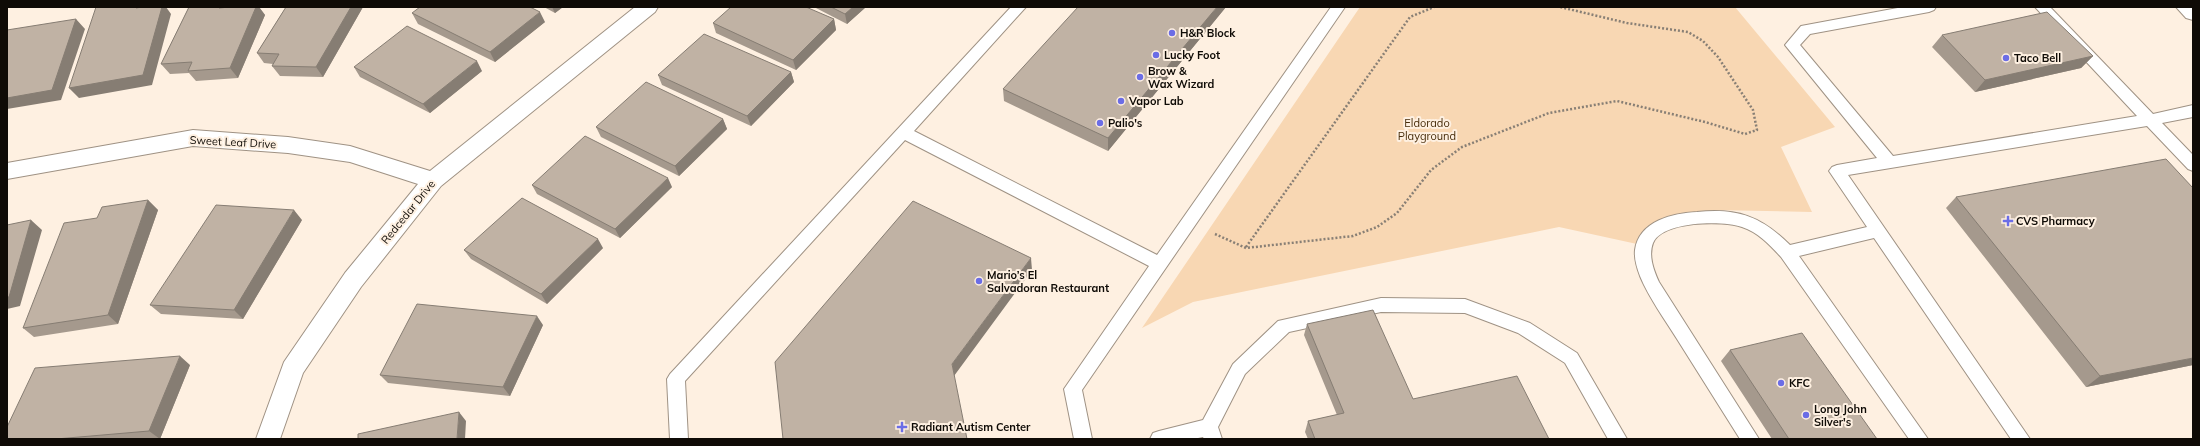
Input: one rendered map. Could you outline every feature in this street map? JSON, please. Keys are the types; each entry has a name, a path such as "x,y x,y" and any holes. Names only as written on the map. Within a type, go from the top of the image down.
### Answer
{"street":[{"name":"Redcedar Drive","path":"268,439 292,369 322,323 353,280 433,180 648,7"},
{"path":"2186,7 2193,13"},
{"name":"Sweet Leaf Drive","path":"7,171 193,138 288,145 350,154 433,180"}],"lane":[{"path":"679,439 676,379 1019,7"},
{"path":"1083,439 1073,389 1338,7"},
{"path":"1889,162 1792,45 1806,30 1928,7"},
{"path":"2042,7 2193,166"},
{"path":"2021,439 1837,171 2149,120 2193,111"},
{"path":"903,132 1160,264"},
{"path":"1750,439 1654,288 1643,262 1644,247 1648,237 1669,224 1712,216 1745,221 1760,228 1787,252 1919,439"},
{"path":"1787,252 1878,231"},
{"path":"1158,439 1211,433 1239,369 1284,326 1381,305 1464,306 1524,328 1570,358 1618,439"}],"path":[{"path":"1246,248 1410,17 1434,7"},
{"path":"1189,222 1246,248 1353,236 1377,227 1397,213 1431,170 1462,147 1549,113 1617,101 1745,134 1757,130 1753,110 1718,57 1703,41 1688,32 1626,23 1560,7"}],"green space":[{"name":"Eldorado Playground","path":"1360,7 1735,7 1835,127 1781,147 1812,212 1712,210 1637,244 1559,227 1193,302 1142,328"}],"building":[{"path":"96,7 162,7 143,75 69,88"},
{"path":"189,7 256,7 230,68 188,71 192,62 161,64"},
{"path":"286,7 351,7 316,67 272,66 279,54 257,53"},
{"path":"420,7 530,7 540,12 490,52 412,13"},
{"path":"731,7 806,7 834,19 793,60 713,23"},
{"path":"831,7 853,7 845,14"},
{"path":"1078,7 1217,7 1108,138 1003,89"},
{"name":"Taco Bell","path":"2047,12 2093,56 1985,80 1942,35"},
{"path":"76,19 52,90 7,98 7,30"},
{"path":"407,26 477,61 423,104 354,67"},
{"path":"704,34 791,72 747,116 658,75"},
{"path":"646,82 723,119 675,166 596,127"},
{"path":"585,136 668,178 615,229 532,185"},
{"name":"CVS Pharmacy","path":"2166,159 2193,188 2193,358 2100,376 1956,197"},
{"path":"522,198 598,239 541,294 464,250"},
{"path":"148,200 108,315 23,328 64,223 97,218 102,207"},
{"path":"913,201 1031,258 952,364 967,439 783,439 775,362"},
{"path":"216,205 294,210 234,310 150,305"},
{"path":"31,220 9,297 7,297 7,225"},
{"path":"417,304 537,316 503,387 380,375"},
{"path":"1373,310 1413,399 1517,376 1549,439 1315,439 1308,421 1344,413 1307,324"},
{"path":"1802,333 1877,439 1789,439 1730,350"},
{"path":"180,356 149,431 56,439 7,439 7,427 35,368"},
{"path":"459,412 457,439 358,439 358,434"}],"place":[{"name":"H&R Block","path":"1172,33"},
{"name":"Lucky Foot","path":"1156,55"},
{"name":"Taco Bell","path":"2006,58"},
{"name":"Brow & Wax Wizard","path":"1140,77"},
{"name":"Vapor Lab","path":"1121,101"},
{"name":"Palio's","path":"1100,123"},
{"name":"CVS Pharmacy","path":"2008,221"},
{"name":"Mario’s El Salvadoran Restaurant","path":"979,281"},
{"name":"KFC","path":"1781,383"},
{"name":"Long John Silver's","path":"1806,415"},
{"name":"Radiant Autism Center","path":"902,427"}]}
